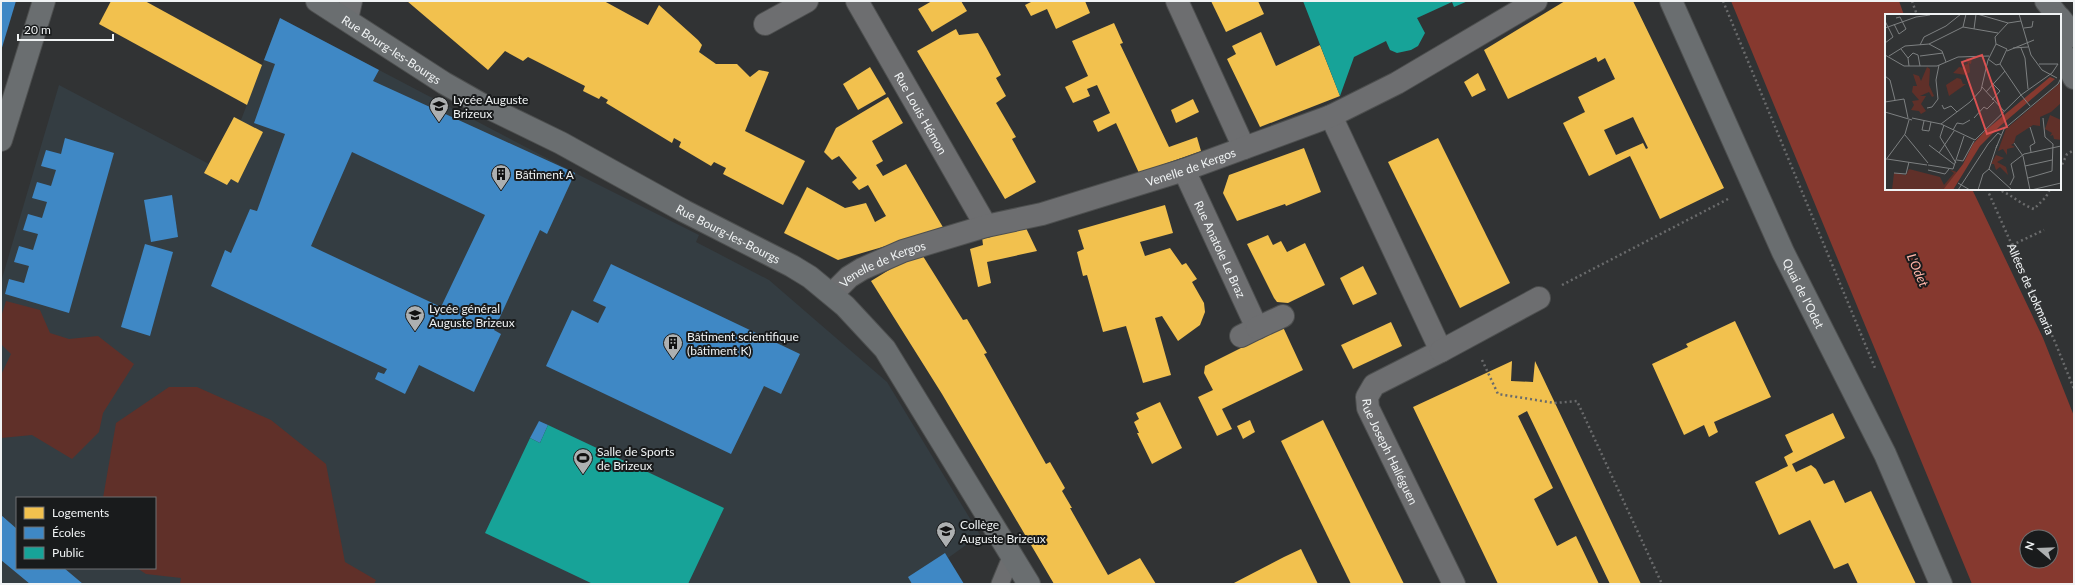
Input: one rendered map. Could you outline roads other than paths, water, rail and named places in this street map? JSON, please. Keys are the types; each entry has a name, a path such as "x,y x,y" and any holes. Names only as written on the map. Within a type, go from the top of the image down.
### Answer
{"street":[{"path":"1,140 44,1"},
{"name":"Rue Bourg-les-Bourgs","path":"317,1 349,10 444,83 481,104 561,143 684,210 770,254 810,277 832,294 858,317 885,349 1029,584"},
{"path":"765,24 807,1"},
{"name":"Rue Louis Hémon","path":"857,1 986,226"},
{"path":"1177,1 1244,148"},
{"name":"Venelle de Kergos","path":"832,294 849,277 862,269 902,252 986,226 1042,214 1184,170 1330,116 1397,83 1536,1"},
{"name":"Quai de l'Odet","path":"1671,1 1783,252 1884,454 1941,584"},
{"path":"2050,14 2046,1 2056,14"},
{"path":"2061,19 2074,36"},
{"path":"2061,50 2074,78"},
{"path":"1330,116 1441,351"},
{"name":"Rue Anatole Le Braz","path":"1184,170 1249,332 1283,316"},
{"name":"Rue Joseph Halléguen","path":"1454,584 1368,408 1367,397 1374,385 1539,298"}],"lane":[{"path":"1000,584 1012,555"}],"water":[{"name":"L'Odet","path":"1731,1 1899,1 1904,14 1885,14 1885,190 1972,190 2043,338 2074,416 2074,584 1972,584"}],"place":[{"name":"Lycée Auguste Brizeux","path":"439,123"},
{"name":"Bâtiment A","path":"501,191"},
{"name":"Lycée général Auguste Brizeux","path":"415,332"},
{"name":"Bâtiment scientifique (bâtiment K)","path":"673,360"},
{"name":"Salle de Sports de Brizeux","path":"583,475"},
{"name":"Collège Auguste Brizeux","path":"946,548"}]}
